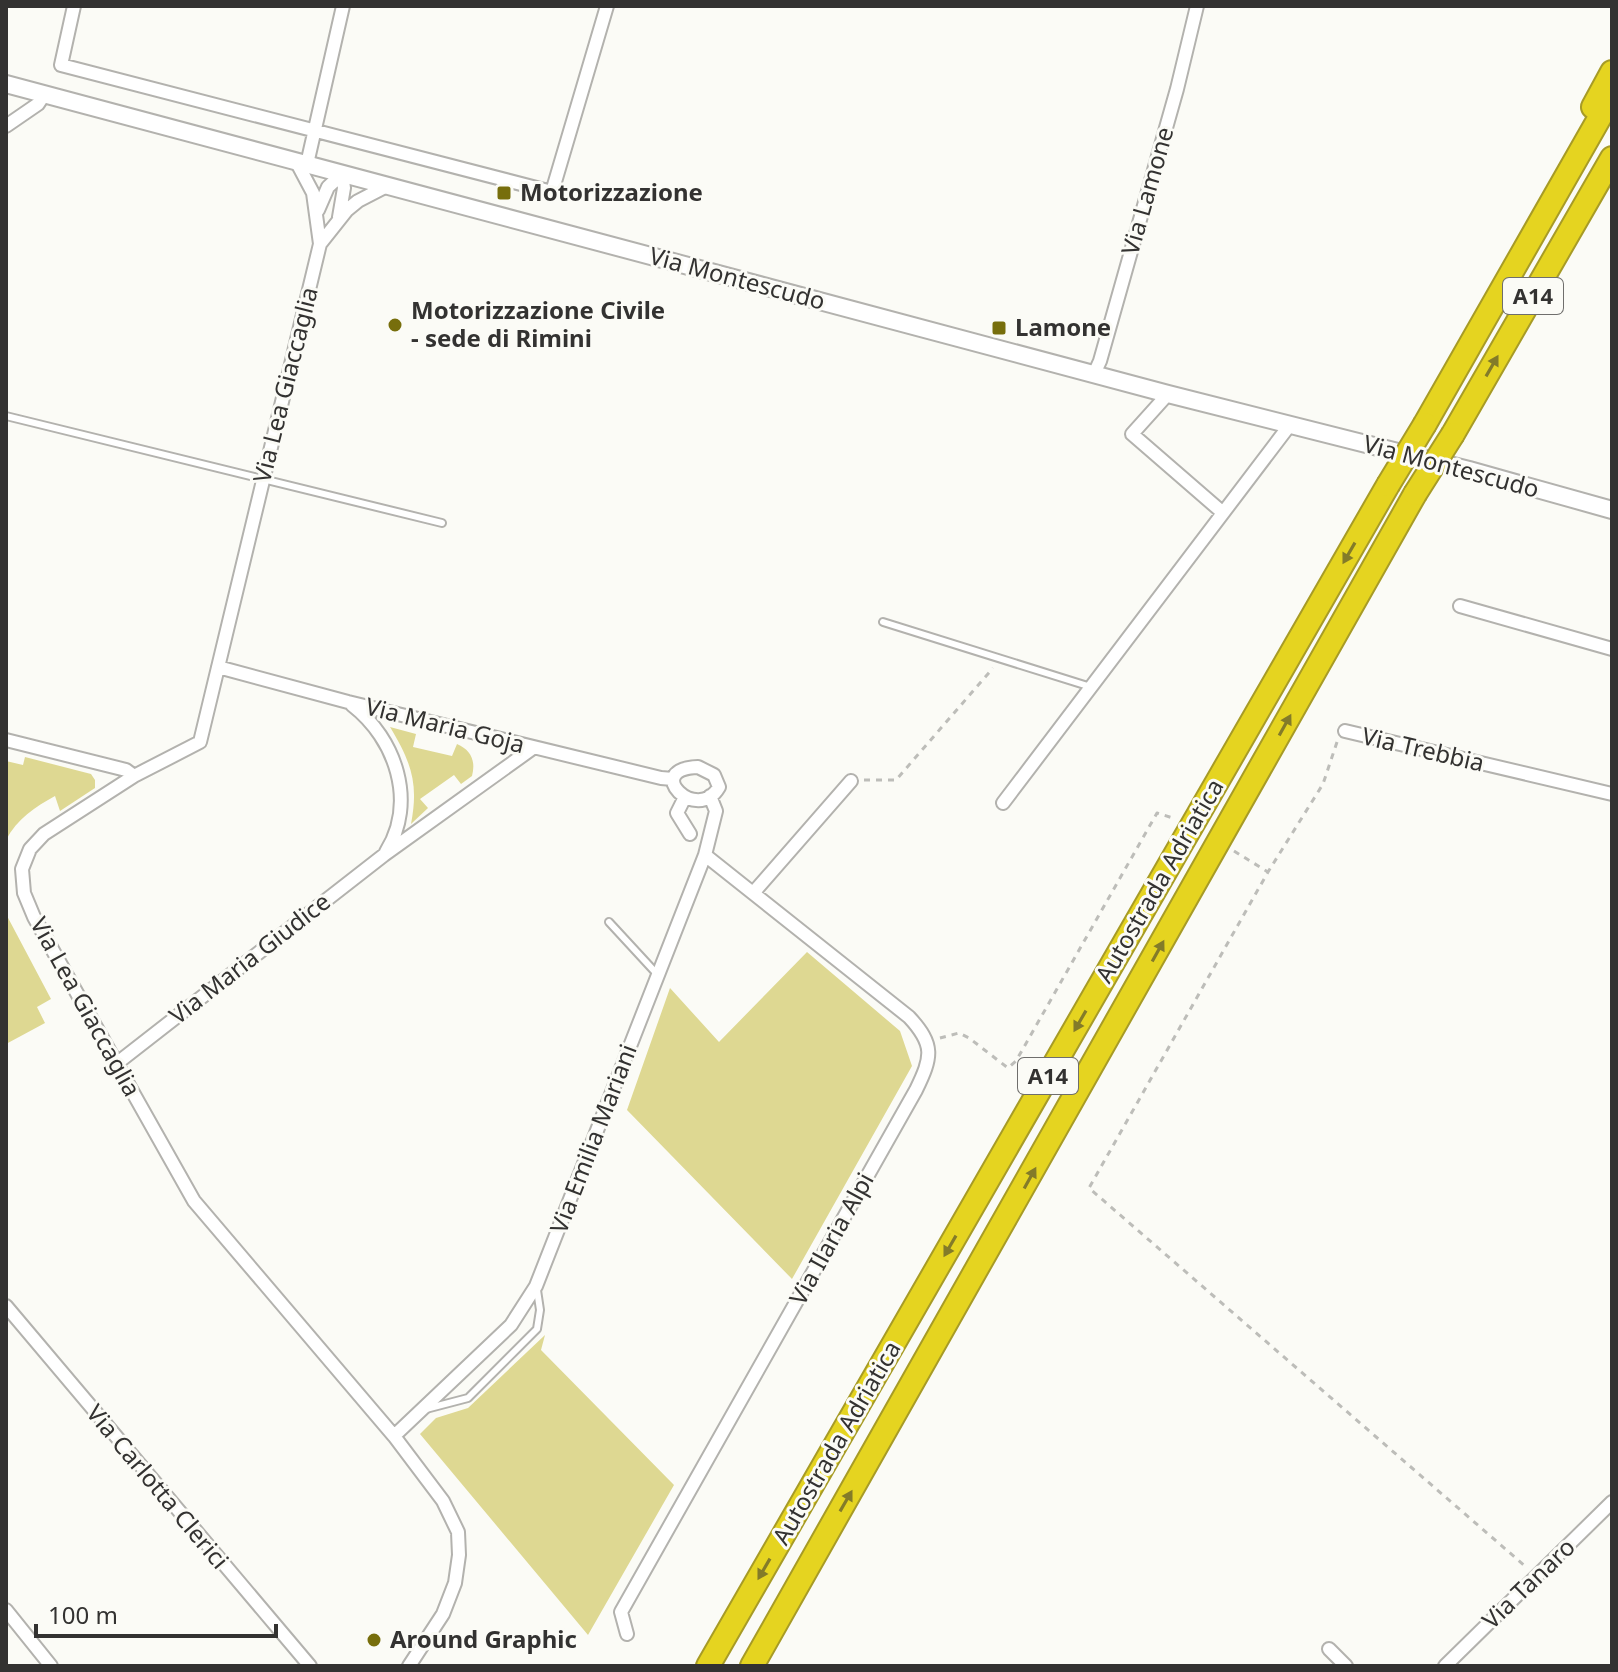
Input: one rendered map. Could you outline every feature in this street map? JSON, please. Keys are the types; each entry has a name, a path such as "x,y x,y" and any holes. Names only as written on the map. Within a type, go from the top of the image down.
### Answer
{"highway":[{"path":"1494,303 1500,273 1612,72"},
{"name":"Autostrada Adriatica","path":"708,1666 1612,96"},
{"name":"Autostrada Adriatica","path":"752,1666 1415,494 1453,434 1612,158"}],"street":[{"path":"74,6 61,65 552,192 607,6"},
{"path":"301,163 315,130 343,6"},
{"name":"Via Lamone","path":"1094,374 1177,89 1197,6"},
{"name":"Via Montescudo","path":"6,84 1612,510"},
{"path":"6,126 38,104 44,95"},
{"name":"Via Lea Giaccaglia","path":"301,163 318,211 320,244 200,742 134,776 44,834 30,849 22,869 24,893 34,917 194,1201 394,1436 443,1501 458,1532 455,1583 443,1614 409,1666"},
{"path":"318,211 328,187 342,174"},
{"name":"Via Lea Giaccaglia","path":"338,220 344,188 342,174"},
{"name":"Via Lea Giaccaglia","path":"320,244 338,220 358,201 387,186"},
{"path":"1168,394 1132,434 1222,512"},
{"path":"1003,803 1289,426"},
{"path":"1460,606 1612,649"},
{"name":"Via Maria Goja","path":"218,667 533,748 673,779"},
{"name":"Via Maria Giudice","path":"348,702 373,726 392,757 398,776 402,797 400,816 384,855"},
{"name":"Via Trebbia","path":"1345,731 1612,794"},
{"path":"6,740 126,770 134,776"},
{"name":"Via Maria Giudice","path":"116,1064 384,855 533,748"},
{"path":"706,769 714,775 719,787 710,796 703,799 685,797 674,787 673,779 681,770 706,769"},
{"path":"754,892 851,781"},
{"name":"Via Emilia Mariani","path":"394,1436 511,1325 536,1286 705,855 716,811 710,796"},
{"path":"685,797 677,813 690,834"},
{"path":"705,855 909,1017 927,1042"},
{"name":"Via Ilaria Alpi","path":"627,1634 621,1612 916,1090 927,1069 930,1050 927,1042"},
{"name":"Via Carlotta Clerici","path":"6,1306 310,1666"},
{"name":"Via Tanaro","path":"1445,1666 1612,1502"},
{"path":"6,1610 51,1666"},
{"path":"1329,1649 1346,1666"}],"lane":[{"path":"6,416 442,523"},
{"path":"883,622 1091,687"},
{"path":"609,922 657,974"},
{"path":"422,1410 468,1398 537,1329 540,1310 536,1286"}],"path":[{"path":"851,781 896,780 1001,659"},
{"name":"Via Trebbia","path":"1345,731 1339,736 1323,784 1268,872 1089,1188 1537,1576"},
{"path":"927,1042 959,1033 1008,1068 1016,1061 1157,813 1177,819"},
{"path":"1233,851 1268,872"}],"shaded area":[{"path":"390,727 416,734 413,747 452,756 457,744 466,749 473,761 472,776 461,784 454,775 420,799 428,808 411,824 414,796 411,773"},
{"path":"25,757 91,774 95,788 60,811 55,796 48,800 21,820 6,840 6,761 23,765"},
{"path":"6,914 51,999 37,1007 45,1023 6,1044"},
{"path":"807,952 900,1031 912,1066 792,1279 627,1110 670,988 719,1042"},
{"path":"545,1335 541,1350 674,1485 588,1635 420,1434 436,1418 468,1408"}],"place":[{"name":"Motorizzazione","path":"504,193"},
{"name":"Motorizzazione Civile - sede di Rimini","path":"395,325"},
{"name":"Lamone","path":"999,328"},
{"name":"Around Graphic","path":"374,1640"}]}
